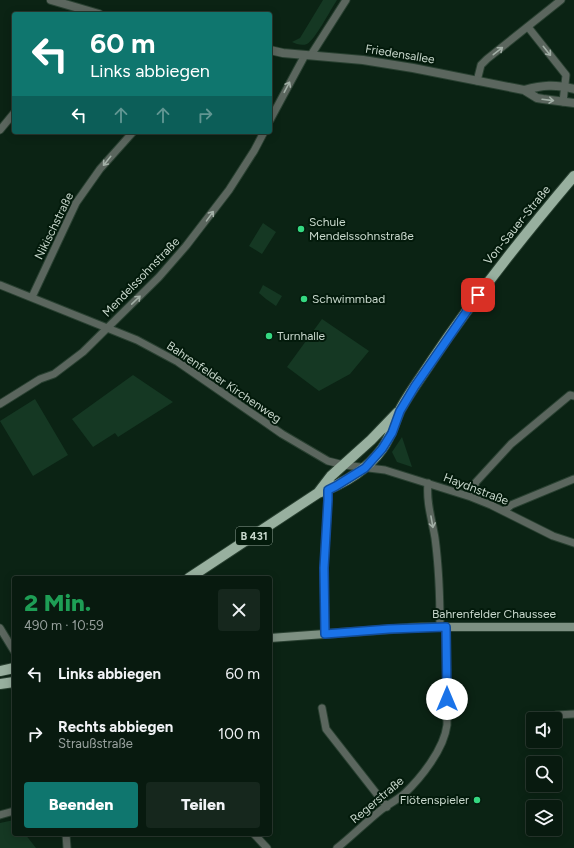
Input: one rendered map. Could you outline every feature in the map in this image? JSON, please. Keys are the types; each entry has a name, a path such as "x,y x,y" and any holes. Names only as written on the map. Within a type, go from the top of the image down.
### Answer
{"main road":[{"name":"Von-Sauer-Straße","path":"192,576 327,490 365,468 382,449 392,433 400,411 468,308 509,254 574,176"},
{"name":"Von-Sauer-Straße","path":"327,490 331,476 371,440 400,411"},
{"path":"365,468 371,440"},
{"path":"327,490 344,465"},
{"name":"Bahrenfelder Chaussee","path":"272,638 397,628 574,627"},
{"path":"0,671 12,668"},
{"path":"0,684 12,682"}],"street":[{"path":"51,0 91,12"},
{"path":"272,117 308,55 346,0"},
{"path":"477,81 484,62 561,0"},
{"path":"528,27 566,75 563,102"},
{"name":"Friedensallee","path":"272,50 369,61 524,90 537,98 574,103"},
{"path":"566,75 574,72"},
{"name":"Friedensallee","path":"524,90 548,85 574,88"},
{"path":"0,130 12,115"},
{"name":"Nikischstraße","path":"32,297 76,203 100,170 131,134"},
{"name":"Mendelssohnstraße","path":"0,404 40,379 54,374 83,352 159,277 186,246 237,178 263,134"},
{"name":"Bahrenfelder Kirchenweg","path":"0,285 137,340 178,362 297,443 328,461 344,465"},
{"path":"471,497 476,482 511,444 570,396 574,396"},
{"path":"344,465 365,468"},
{"name":"Haydnstraße","path":"365,468 385,470 471,497 553,536 574,543"},
{"path":"504,512 511,505 574,479"},
{"name":"Regerstraße","path":"337,848 414,783 435,754 445,735 447,725 443,627 435,538 426,494 428,483"},
{"path":"325,634 324,568 328,500 327,490"},
{"path":"0,628 12,648"},
{"path":"322,708 326,729 387,806"},
{"path":"562,715 574,714"},
{"path":"0,815 12,812"},
{"path":"66,836 67,848"},
{"path":"256,836 267,848"}],"green space":[{"path":"323,0 337,0 314,37 305,45 292,42 300,38"},
{"path":"263,223 276,232 262,254 249,246"},
{"path":"263,285 282,296 276,306 259,293"},
{"path":"322,319 369,351 350,374 319,391 287,367"},
{"path":"133,375 173,402 118,437 115,433 93,447 72,419"},
{"path":"35,399 68,455 33,476 0,421"},
{"path":"402,437 412,467 397,462 392,452"},
{"path":"12,820 12,836 27,836 36,848 0,848 0,823"}],"place":[{"name":"Schule Mendelssohnstraße","path":"301,229"},
{"name":"Schwimmbad","path":"304,299"},
{"name":"Turnhalle","path":"269,336"},
{"name":"Flötenspieler","path":"477,800"}],"route":[{"path":"447,699 446,627 420,627 325,634 324,568 328,490 365,468 382,449 392,433 400,411 415,386 446,339 478,295"}]}
